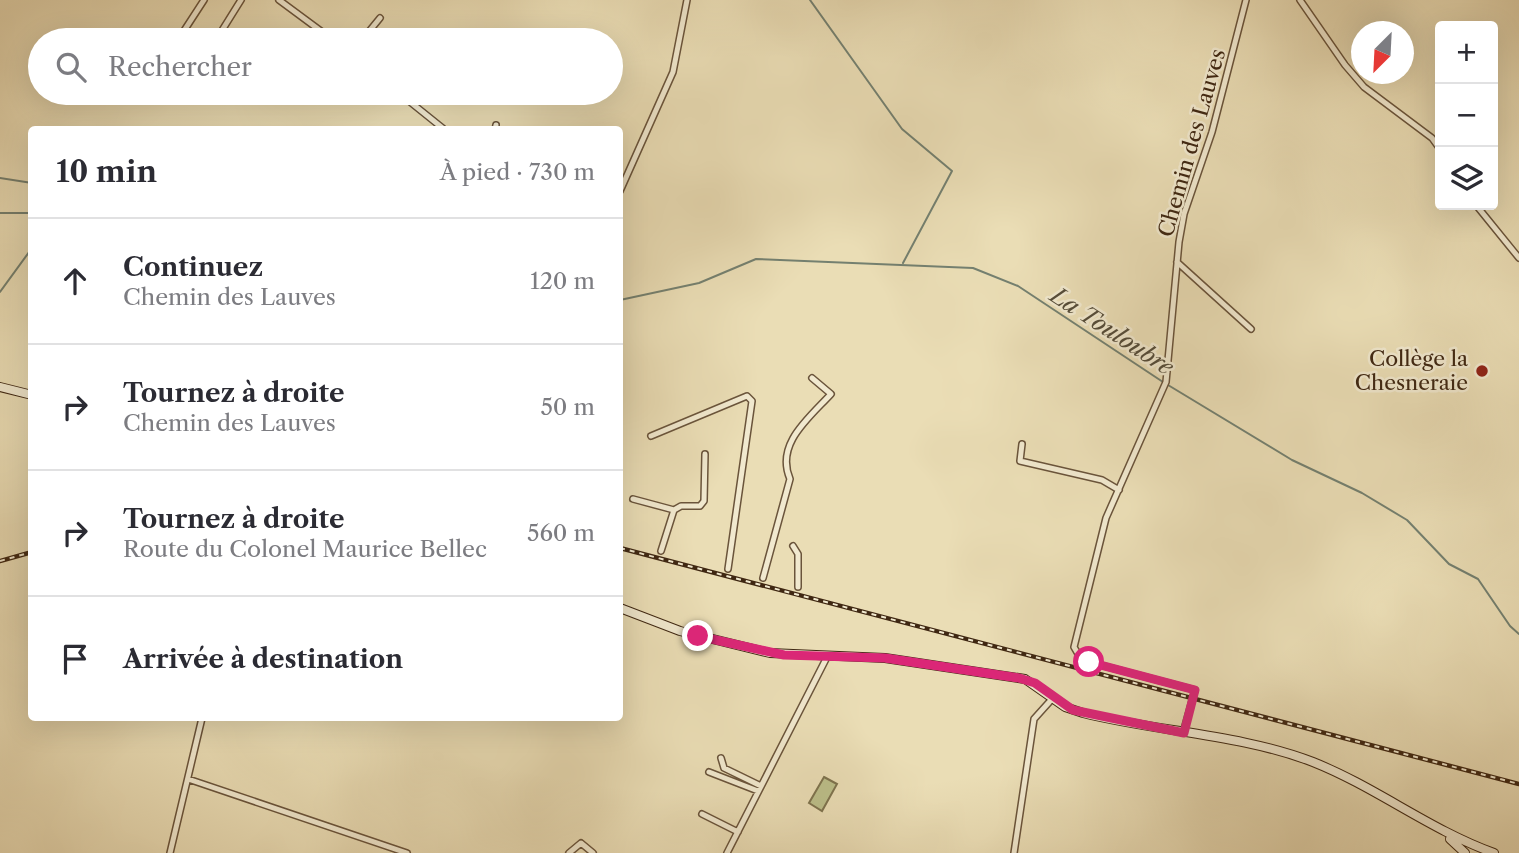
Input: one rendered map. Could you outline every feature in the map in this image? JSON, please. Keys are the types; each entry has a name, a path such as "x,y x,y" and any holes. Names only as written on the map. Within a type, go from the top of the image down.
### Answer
{"main road":[{"path":"0,387 28,394"},
{"path":"623,609 680,631 784,655 885,658 1019,678 1035,683 1052,699 1083,713 1264,748 1305,760 1344,776 1430,825 1494,853"},
{"path":"1430,825 1465,853"}],"street":[{"path":"186,28 204,0"},
{"path":"224,28 241,0"},
{"path":"623,184 673,72 687,0"},
{"name":"Chemin des Lauves","path":"1184,733 1195,690 1089,662 1081,659 1074,647 1106,518 1165,384 1184,214 1212,132 1246,0"},
{"path":"1300,0 1345,65 1364,87 1432,138 1439,147"},
{"path":"281,1 317,28"},
{"path":"372,28 380,18"},
{"path":"414,105 440,126"},
{"path":"1479,210 1519,258"},
{"path":"1177,262 1251,328"},
{"path":"763,578 790,479 784,466 789,443 831,394 812,378"},
{"path":"651,436 747,396 752,401 728,569"},
{"path":"1022,444 1018,459 1020,461 1102,480 1119,490"},
{"path":"661,551 674,510 681,506 700,506 704,501 705,454"},
{"path":"633,499 674,510"},
{"path":"793,546 798,554 798,587"},
{"path":"727,853 827,657"},
{"path":"1014,853 1034,719 1052,699"},
{"path":"170,853 201,721"},
{"path":"721,758 724,768 759,789"},
{"path":"709,772 759,789"},
{"path":"188,779 407,853"},
{"path":"702,814 738,832"},
{"path":"569,853 581,843 593,853"}],"green space":[{"path":"824,777 837,784 822,811 809,803"}],"waterway":[{"path":"810,0 902,129 952,171 903,263"},
{"path":"0,178 28,182"},
{"name":"La Touloubre","path":"0,213 28,213"},
{"path":"0,292 28,254"},
{"name":"La Touloubre","path":"623,299 699,283 756,259 973,268 1018,286 1163,382"},
{"name":"La Touloubre","path":"1168,385 1292,460 1362,493 1407,520 1449,564 1478,579 1510,626 1519,634"}],"railway":[{"path":"623,549 1519,784"},
{"path":"0,561 28,553"}],"place":[{"name":"Collège la Chesneraie","path":"1482,371"}],"route":[{"path":"698,636 784,655 885,658 1019,678 1035,683 1052,699 1073,710 1184,733 1195,690 1089,662"}]}
